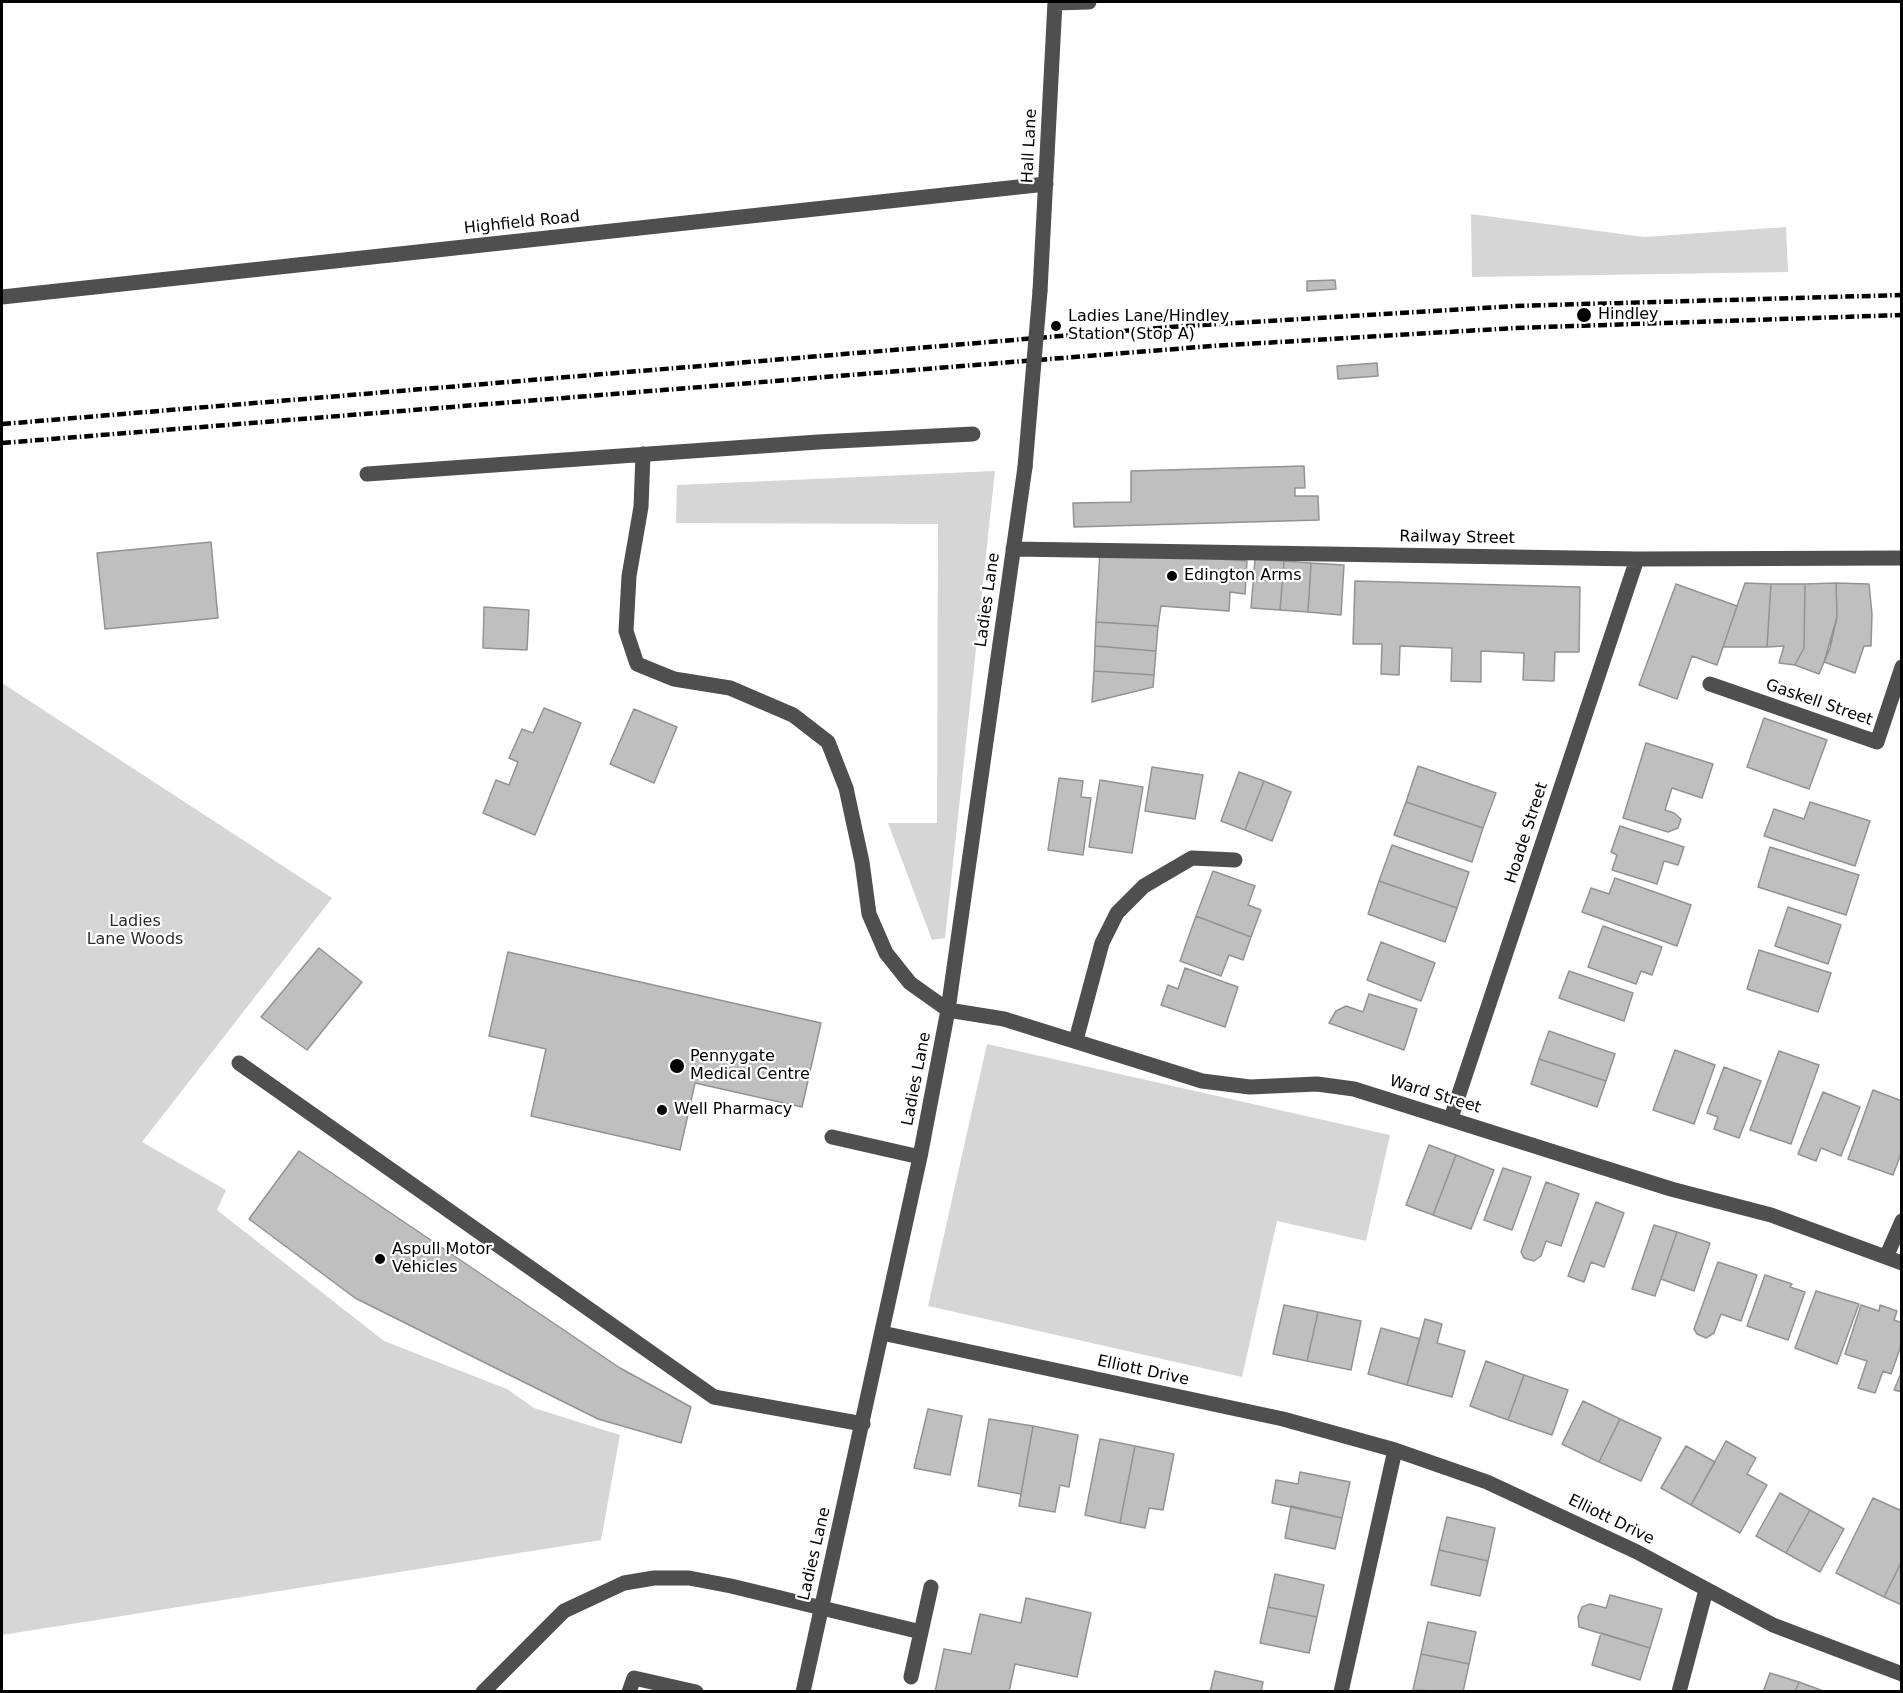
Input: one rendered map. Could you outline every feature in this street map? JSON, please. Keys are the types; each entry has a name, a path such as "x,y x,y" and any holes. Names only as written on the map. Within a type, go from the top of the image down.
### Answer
{"street":[{"path":"1055,2 1089,2"},
{"name":"Hall Lane","path":"1025,466 1040,291 1055,2"},
{"name":"Highfield Road","path":"2,297 1046,184"},
{"path":"367,474 973,434"},
{"path":"643,454 641,507 629,576 626,631 637,664 674,679 730,688 793,715 828,742 846,788 862,862 868,914 886,953 910,983 948,1010"},
{"name":"Ladies Lane","path":"803,1692 920,1157 948,1010 1025,466"},
{"name":"Railway Street","path":"1013,549 1637,559 1902,558"},
{"name":"Hoade Street","path":"1451,1118 1637,559"},
{"name":"Gaskell Street","path":"1710,684 1877,742 1902,667"},
{"path":"1076,1040 1102,943 1117,913 1144,886 1192,858 1235,860"},
{"name":"Ward Street","path":"948,1010 1004,1019 1202,1081 1250,1087 1317,1084 1354,1089 1671,1189 1771,1215 1887,1255 1902,1263"},
{"path":"239,1063 714,1397 863,1424"},
{"path":"832,1137 920,1157"},
{"path":"1887,1255 1902,1221"},
{"name":"Elliott Drive","path":"882,1333 1283,1419 1395,1450 1487,1482 1562,1515 1773,1625 1902,1674"},
{"path":"1341,1692 1395,1450"},
{"path":"483,1692 564,1611 624,1583 654,1578 689,1578 921,1632"},
{"path":"911,1677 931,1587"},
{"path":"1679,1692 1706,1590"},
{"path":"632,1685 696,1692"}],"green space":[{"path":"1471,214 1644,237 1786,227 1788,272 1472,277"},
{"path":"995,471 945,938 932,940 888,823 937,823 938,524 676,523 677,485"},
{"name":"Ladies Lane Woods","path":"2,683 332,898 142,1142 226,1190 217,1210 384,1341 507,1389 534,1408 620,1435 601,1540 2,1635"},
{"path":"987,1044 1390,1135 1366,1241 1277,1221 1242,1377 928,1306"}],"building":[{"path":"1335,280 1336,289 1307,291 1307,281"},
{"path":"1377,363 1378,376 1338,379 1337,366"},
{"path":"1304,466 1305,488 1295,488 1295,496 1318,496 1319,520 1074,527 1073,503 1131,502 1131,471"},
{"path":"211,542 218,618 105,629 97,553"},
{"name":"Edington Arms","path":"1100,551 1247,561 1245,594 1230,592 1229,611 1161,606 1158,626 1096,622"},
{"path":"1255,559 1284,561 1280,610 1251,608"},
{"path":"1284,561 1311,563 1308,612 1280,610"},
{"path":"1311,563 1344,565 1341,615 1308,612"},
{"path":"1355,581 1580,587 1579,652 1555,652 1554,681 1523,680 1524,653 1481,651 1481,682 1451,681 1452,648 1400,646 1399,675 1381,674 1382,644 1353,644"},
{"path":"1745,583 1771,584 1767,647 1723,647"},
{"path":"1836,583 1837,617 1830,648 1819,674 1795,665 1804,648 1805,584"},
{"path":"1836,583 1869,584 1872,614 1871,646 1864,646 1855,673 1824,662 1837,617"},
{"path":"1676,584 1737,606 1717,665 1692,656 1677,699 1639,685"},
{"path":"1771,584 1805,584 1804,648 1795,665 1779,663 1784,646 1767,647"},
{"path":"484,607 529,610 527,650 483,648"},
{"path":"1096,622 1158,626 1156,651 1095,646"},
{"path":"1095,646 1156,651 1154,675 1094,671"},
{"path":"1094,671 1154,675 1153,687 1092,702"},
{"path":"544,708 581,723 535,835 483,813 496,780 509,785 518,762 509,758 522,729 533,733"},
{"path":"634,709 677,727 654,783 610,764"},
{"path":"1764,718 1827,740 1809,789 1747,767"},
{"path":"1646,743 1713,764 1702,798 1672,788 1665,810 1681,819 1678,828 1668,832 1623,818"},
{"path":"1418,766 1496,793 1483,828 1406,802"},
{"path":"1152,767 1203,775 1195,819 1145,811"},
{"path":"1239,772 1264,781 1245,830 1221,821"},
{"path":"1059,778 1083,781 1081,797 1091,798 1083,855 1048,850"},
{"path":"1100,780 1143,787 1132,853 1089,847"},
{"path":"1264,781 1291,792 1272,841 1245,830"},
{"path":"1406,802 1483,828 1472,862 1394,835"},
{"path":"1810,802 1870,821 1855,866 1764,836 1774,809 1804,819"},
{"path":"1620,826 1684,847 1678,865 1664,861 1657,884 1612,870 1617,855 1611,852"},
{"path":"1392,845 1469,872 1457,908 1379,881"},
{"path":"1770,847 1859,875 1846,915 1758,887"},
{"path":"1213,871 1255,886 1248,905 1261,910 1251,937 1196,916"},
{"path":"1615,878 1691,905 1677,946 1582,912 1591,888 1609,894"},
{"path":"1379,881 1457,908 1445,942 1368,914"},
{"path":"1788,907 1841,925 1828,964 1775,946"},
{"path":"1196,916 1251,937 1243,960 1229,955 1221,976 1180,961"},
{"path":"1603,926 1662,947 1652,975 1641,971 1636,984 1588,967"},
{"path":"1381,942 1435,963 1421,1001 1367,980"},
{"path":"319,948 362,982 307,1050 261,1017"},
{"path":"1759,950 1831,973 1818,1012 1747,989"},
{"name":"Pennygate Medical Centre","path":"508,952 821,1023 802,1107 695,1083 680,1150 531,1116 546,1049 489,1036"},
{"path":"1185,968 1238,987 1225,1027 1161,1005 1168,985 1178,989"},
{"path":"1569,971 1633,993 1624,1021 1559,998"},
{"path":"1369,994 1417,1009 1404,1050 1329,1023 1336,1011 1346,1006 1363,1012"},
{"path":"1549,1031 1615,1054 1606,1081 1539,1059"},
{"path":"1675,1050 1715,1065 1694,1124 1653,1110"},
{"path":"1779,1051 1819,1065 1791,1144 1750,1130"},
{"path":"1539,1059 1606,1081 1597,1107 1531,1084"},
{"path":"1724,1067 1761,1081 1739,1138 1714,1129 1718,1117 1707,1113"},
{"path":"1873,1090 1902,1101 1902,1151 1893,1175 1848,1159"},
{"path":"1823,1092 1860,1107 1841,1156 1821,1148 1816,1161 1798,1154"},
{"path":"1429,1145 1456,1155 1433,1215 1406,1205"},
{"name":"Aspull Motor Vehicles","path":"299,1151 620,1368 691,1407 681,1443 598,1419 355,1298 249,1219"},
{"path":"1456,1155 1494,1170 1471,1229 1433,1215"},
{"path":"1503,1168 1531,1177 1512,1230 1484,1220"},
{"path":"1546,1182 1579,1194 1561,1246 1546,1241 1541,1256 1534,1261 1524,1258 1521,1252"},
{"path":"1596,1202 1624,1213 1604,1267 1591,1262 1584,1282 1568,1276"},
{"path":"1654,1225 1677,1232 1655,1296 1632,1289"},
{"path":"1677,1232 1710,1243 1694,1291 1661,1279"},
{"path":"1718,1262 1757,1275 1741,1321 1721,1314 1714,1333 1706,1338 1697,1334 1694,1329"},
{"path":"1765,1275 1792,1284 1790,1287 1805,1292 1788,1340 1747,1326"},
{"path":"1816,1291 1859,1304 1837,1364 1795,1348"},
{"path":"1284,1305 1318,1312 1307,1361 1273,1354"},
{"path":"1861,1305 1879,1311 1880,1305 1897,1311 1894,1320 1902,1323 1902,1343 1891,1374 1883,1371 1875,1393 1858,1388 1867,1361 1845,1354"},
{"path":"1318,1312 1361,1321 1351,1370 1307,1361"},
{"path":"1425,1319 1442,1324 1437,1343 1465,1351 1452,1397 1407,1385"},
{"path":"1381,1328 1420,1339 1407,1385 1368,1374"},
{"path":"1486,1361 1524,1375 1508,1420 1470,1406"},
{"path":"1902,1371 1902,1392 1894,1390"},
{"path":"1524,1375 1568,1390 1552,1435 1508,1420"},
{"path":"1583,1401 1620,1419 1599,1462 1562,1444"},
{"path":"928,1409 962,1416 950,1475 914,1468"},
{"path":"989,1419 1033,1426 1021,1494 978,1486"},
{"path":"1620,1419 1661,1438 1641,1481 1599,1462"},
{"path":"1033,1426 1078,1435 1069,1487 1060,1485 1055,1512 1019,1506"},
{"path":"1100,1439 1135,1446 1120,1523 1085,1515"},
{"path":"1726,1441 1756,1458 1747,1474 1767,1485 1740,1533 1691,1505"},
{"path":"1135,1446 1174,1454 1163,1510 1149,1508 1145,1528 1120,1523"},
{"path":"1686,1446 1715,1462 1691,1505 1661,1488"},
{"path":"1300,1472 1350,1482 1342,1518 1272,1503 1276,1480 1298,1484"},
{"path":"1780,1493 1810,1510 1786,1553 1756,1536"},
{"path":"1873,1498 1902,1511 1902,1561 1884,1597 1836,1573"},
{"path":"1291,1506 1342,1518 1335,1549 1285,1538"},
{"path":"1810,1510 1844,1529 1820,1572 1786,1553"},
{"path":"1447,1517 1495,1528 1488,1561 1439,1550"},
{"path":"1439,1550 1488,1561 1480,1596 1431,1585"},
{"path":"1902,1561 1902,1605 1884,1597"},
{"path":"1275,1574 1324,1585 1317,1617 1268,1607"},
{"path":"1610,1595 1662,1609 1650,1648 1579,1627 1578,1617 1582,1607 1590,1604 1606,1608"},
{"path":"1026,1598 1091,1613 1077,1677 1015,1664 1009,1692 935,1692 944,1649 971,1654 980,1614 1021,1623"},
{"path":"1268,1607 1317,1617 1309,1653 1260,1643"},
{"path":"1428,1622 1476,1632 1469,1664 1421,1654"},
{"path":"1601,1633 1650,1648 1640,1680 1592,1665"},
{"path":"1421,1654 1469,1664 1463,1692 1413,1690"},
{"path":"1215,1671 1263,1682 1261,1692 1210,1692"},
{"path":"1770,1673 1799,1682 1795,1692 1763,1692"},
{"path":"1799,1682 1826,1692 1795,1692"}],"railway":[{"path":"2,424 1170,327 1515,306 1902,295"},
{"path":"2,443 1212,346 1515,328 1902,315"}],"place":[{"name":"Hindley","path":"1584,315"},
{"name":"Ladies Lane/Hindley Station (Stop A)","path":"1056,326"},
{"name":"Edington Arms","path":"1172,576"},
{"name":"Pennygate Medical Centre","path":"677,1066"},
{"name":"Well Pharmacy","path":"662,1110"},
{"name":"Aspull Motor Vehicles","path":"380,1259"}]}
